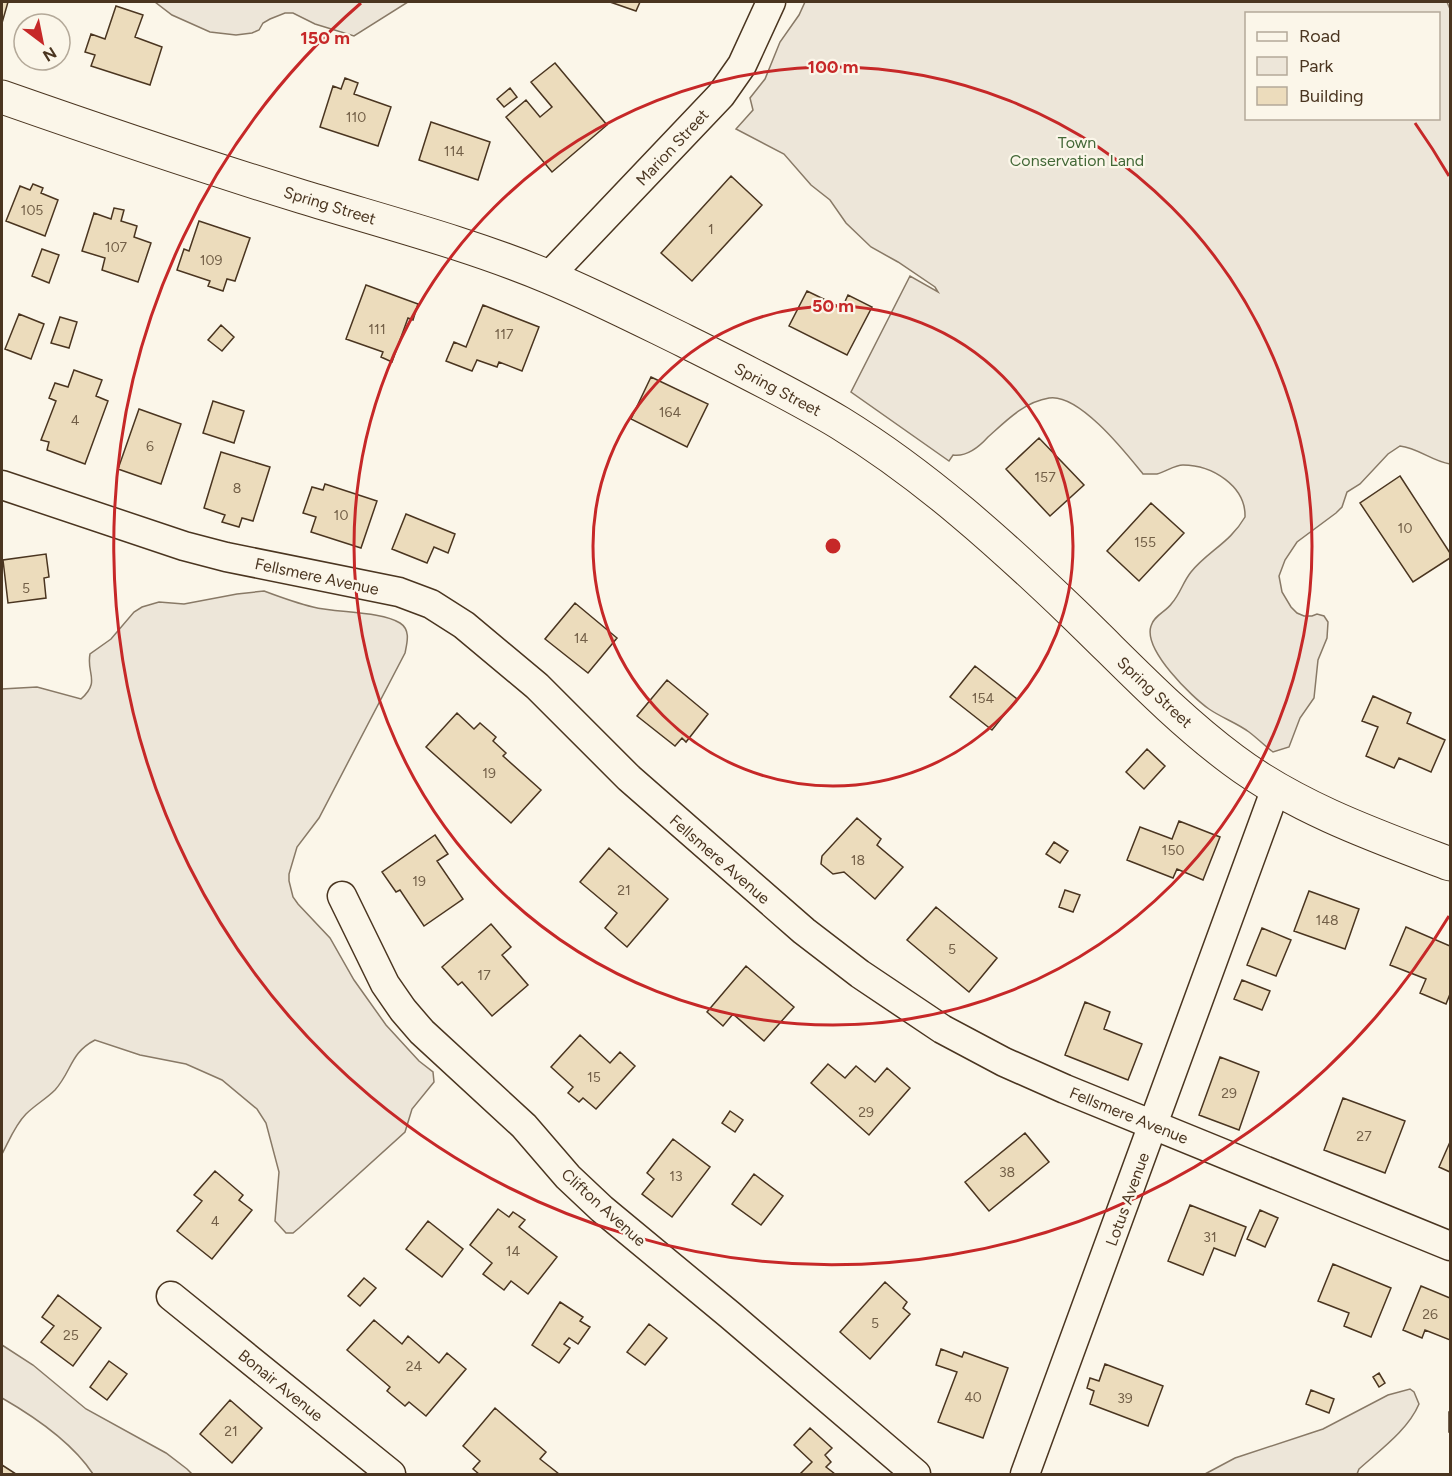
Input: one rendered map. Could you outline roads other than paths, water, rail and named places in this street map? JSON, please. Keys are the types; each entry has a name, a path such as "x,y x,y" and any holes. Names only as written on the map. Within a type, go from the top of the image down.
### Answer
{"street":[{"name":"Marion Street","path":"548,276 725,89 741,65 771,2"},
{"name":"Spring Street","path":"2,97 264,185 548,276 795,397 839,422 894,459 995,541 1148,687 1234,761 1276,788 1342,821 1450,864"},
{"name":"Fellsmere Avenue","path":"2,484 184,546 226,557 399,592 431,604 464,625 537,686 629,778 804,931 860,974 942,1029 1004,1062 1450,1246"},
{"name":"Lotus Avenue","path":"1025,1474 1276,788"},
{"name":"Clifton Avenue","path":"342,896 385,984 422,1032 517,1120 560,1168 594,1201 916,1474"},
{"name":"Bonair Avenue","path":"171,1296 391,1474"}],"park label":[{"name":"Town Conservation Land","path":"1077,151"}]}
